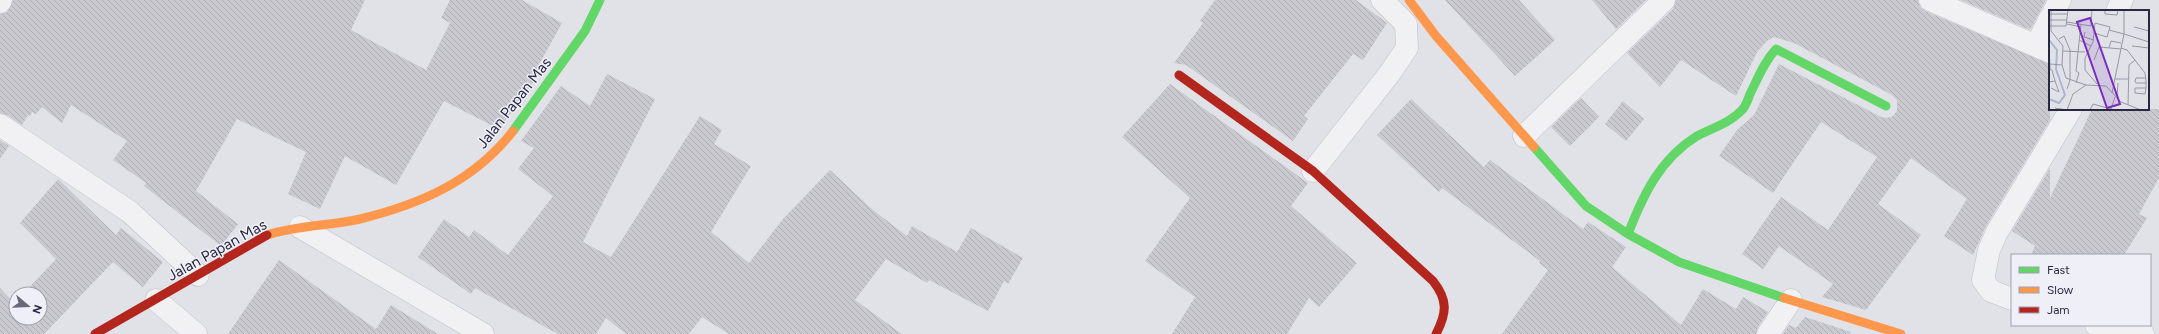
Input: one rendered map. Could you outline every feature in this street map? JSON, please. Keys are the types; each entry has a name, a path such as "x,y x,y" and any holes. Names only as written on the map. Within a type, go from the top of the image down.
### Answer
{"street":[{"name":"Jalan Papan Mas","path":"96,334 268,236 300,227 360,219 427,197 453,185 477,169 499,149 525,116 585,31 600,0"},
{"path":"1313,170 1390,73 1407,48 1406,24 1382,0"},
{"path":"1409,0 1436,36 1586,206 1628,234 1679,262 1790,300 1901,334"},
{"path":"1524,136 1664,0"},
{"path":"1930,0 2043,49 2049,22"},
{"path":"2055,10 2060,0"},
{"path":"2117,10 2122,0"},
{"path":"1628,234 1646,190 1669,158 1693,139 1737,116 1743,109 1768,58 1776,49 1886,106"},
{"path":"1179,75 1313,170 1433,281 1442,292 1446,306 1442,323 1436,334"},
{"path":"2011,299 1991,291 1983,280 1989,250 2005,215 2070,110"},
{"path":"0,125 130,212 198,275"},
{"path":"300,227 483,334"},
{"path":"156,300 196,334"},
{"path":"1768,334 1790,300"},
{"path":"2104,326 2129,329 2143,334"}],"building":[{"path":"13,0 365,0 351,30 426,70 450,23 441,18 450,0 522,0 562,23 536,70 540,73 499,129 444,101 396,185 345,156 320,209 288,194 306,152 237,119 196,191 238,224 221,246 144,186 146,183 113,160 127,141 71,105 62,123 42,107 36,114 32,112 30,116 28,115 22,125 7,115 0,113 0,14 7,12"},
{"path":"1215,0 1356,0 1387,23 1363,60 1353,54 1304,116 1308,119 1293,141 1186,65 1174,63 1203,23 1200,21"},
{"path":"1445,0 1519,0 1555,40 1515,76"},
{"path":"1592,0 1646,0 1616,29"},
{"path":"1676,0 1918,0 1920,7 1925,11 2049,64 2050,120 1986,226 1973,255 1944,236 1967,199 1911,158 1878,204 1921,235 1866,310 1822,297 1833,284 1779,246 1763,269 1742,254 1781,197 1828,230 1877,157 1821,122 1773,193 1719,156 1737,130 1754,115 1779,64 1881,117 1887,118 1893,116 1897,111 1897,100 1892,95 1794,43 1774,37 1767,41 1757,52 1736,96 1681,60 1660,87 1627,53 1673,9"},
{"path":"1961,0 2046,0 2030,30"},
{"path":"607,74 655,99 583,242 611,257 700,116 722,130 714,144 751,166 711,232 749,263 783,219 830,170 873,210 907,236 912,226 957,252 971,228 1023,258 1008,284 1004,281 988,311 929,280 927,283 886,259 855,300 902,334 729,334 702,317 689,334 626,334 606,318 596,334 558,334 475,288 471,294 418,257 444,219 469,237 474,230 508,255 553,196 518,169 534,148 521,141 561,86 590,106"},
{"path":"1170,84 1308,183 1291,206 1357,263 1319,307 1309,298 1287,334 1172,334 1195,297 1145,261 1190,198 1122,137"},
{"path":"1581,98 1599,117 1570,146 1551,127"},
{"path":"1411,99 1484,167 1490,160 1583,229 1588,222 1626,247 1612,267 1681,325 1703,289 1736,309 1743,297 1768,312 1758,327 1756,334 1502,334 1548,270 1539,263 1540,261 1442,188 1439,192 1377,135"},
{"path":"1623,101 1644,119 1626,141 1605,124"},
{"path":"2159,109 2159,178 2139,214 2147,218 2125,254 2031,254 2035,246 2012,231 2050,168 2050,198 2092,110"},
{"path":"0,140 9,146 0,159"},
{"path":"58,179 116,235 121,228 163,262 143,287 113,262 44,334 0,334 0,288 8,297 8,326 48,326 48,286 31,286 56,259 20,223"},
{"path":"279,260 376,329 391,305 438,334 228,334"},
{"path":"1805,317 1851,332 1849,334 1783,334 1789,325 1796,328"}],"traffic: fast":[{"path":"513,131 585,31 600,0"},
{"path":"1628,234 1640,205 1654,179 1663,167 1684,145 1697,136 1726,122 1742,110 1765,65 1776,49 1886,106"},
{"path":"1534,147 1586,206 1628,234 1679,262 1784,298"}],"traffic: slow":[{"path":"1409,0 1436,36 1534,147"},
{"path":"267,235 290,229 360,219 425,198 464,177 498,149 513,131"},
{"path":"1784,298 1901,334"}],"traffic: jam":[{"path":"1179,75 1313,171 1433,281 1441,294 1444,307 1442,320 1436,334"},
{"path":"95,334 267,235"}]}
